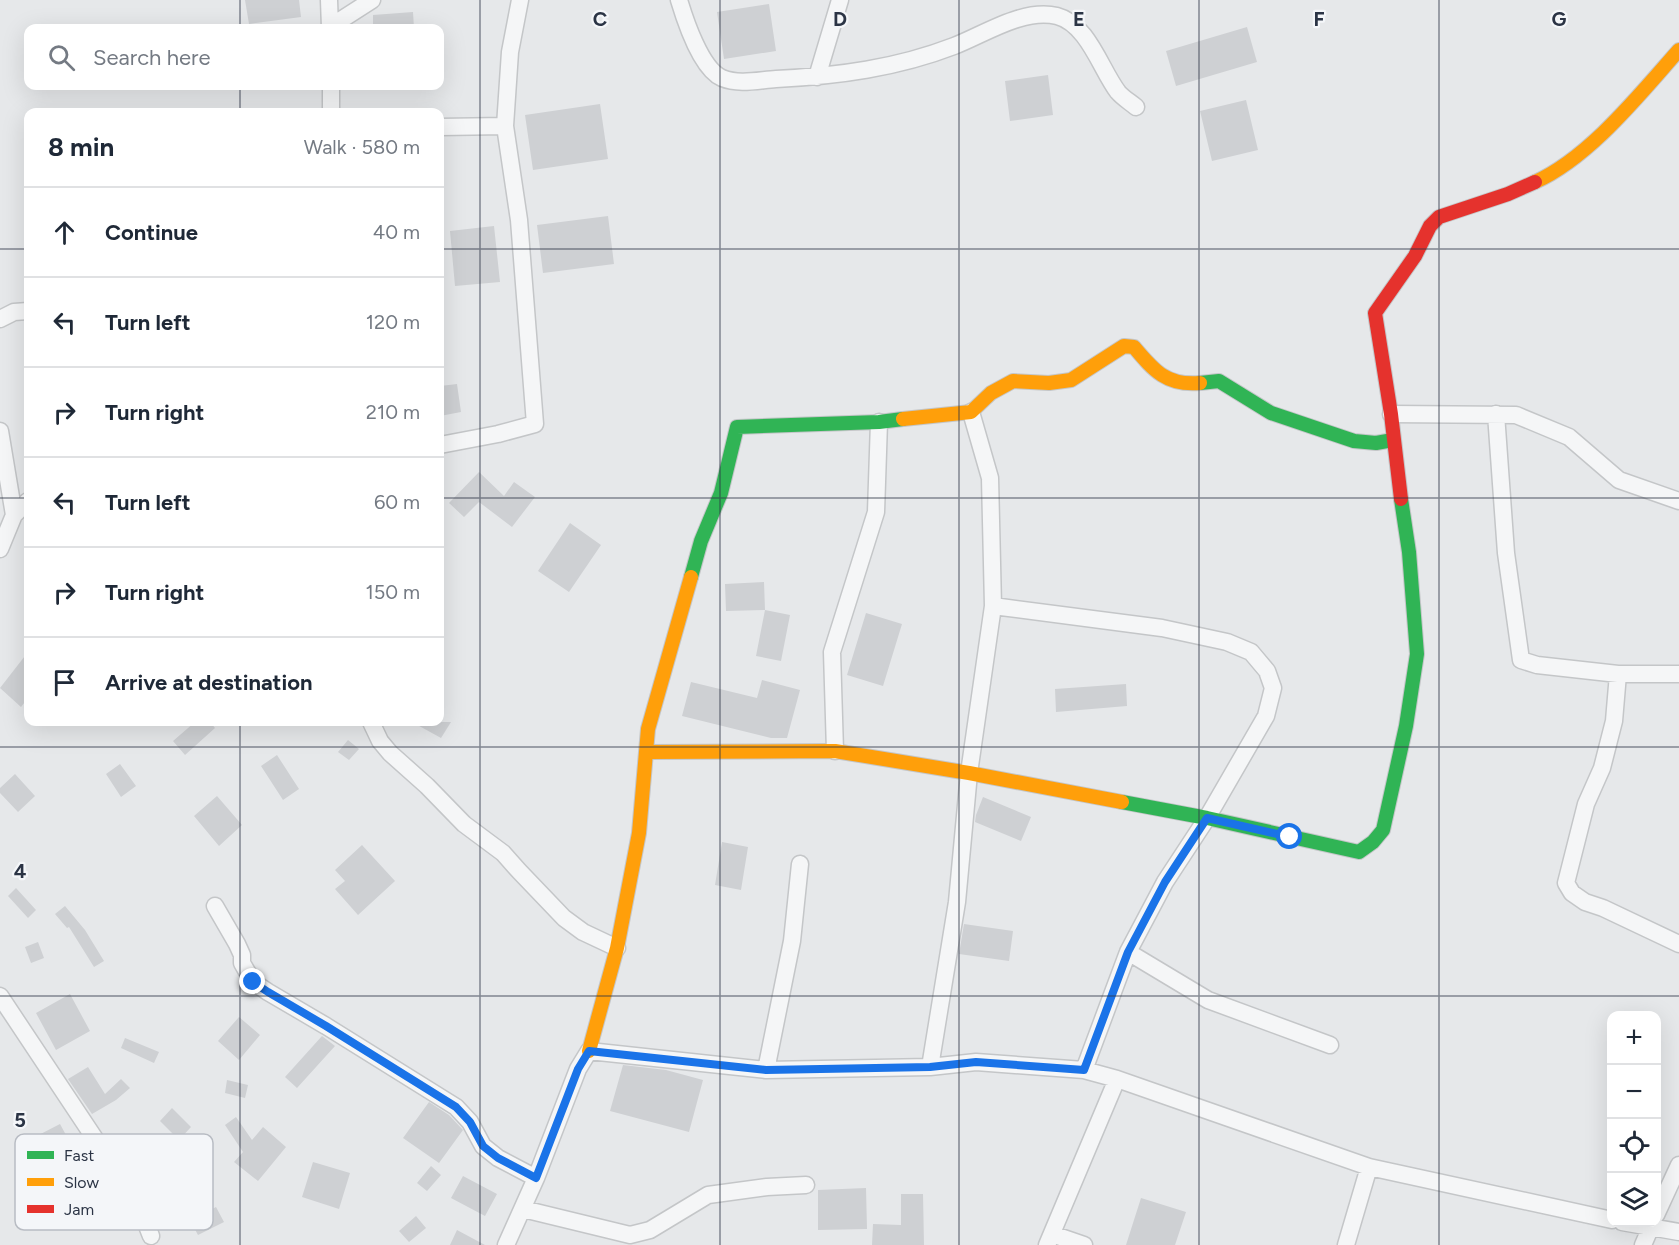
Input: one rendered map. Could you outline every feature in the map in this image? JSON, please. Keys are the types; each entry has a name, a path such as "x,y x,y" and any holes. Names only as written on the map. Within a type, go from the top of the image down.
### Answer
{"street":[{"path":"329,0 330,24"},
{"path":"336,24 372,0"},
{"path":"444,444 536,424 519,220 505,126 510,52 520,0"},
{"path":"679,0 689,32 711,68 721,77 739,82 817,77 883,68 922,58 1022,17 1056,16 1069,21 1080,31 1120,95 1136,106"},
{"path":"817,77 840,0"},
{"path":"648,752 835,751 969,772 1207,818 1359,852 1383,831 1406,726 1417,654 1409,552 1375,313 1415,256 1430,226 1439,217 1508,194 1555,173 1588,146 1636,99 1679,50"},
{"path":"331,90 331,108"},
{"path":"444,127 505,126"},
{"path":"0,319 14,312 24,311"},
{"path":"506,1245 536,1178 578,1069 589,1051 617,948 639,833 648,752 648,729 663,669 701,541 721,493 737,427 879,422 971,412 991,393 1012,381 1049,383 1071,380 1124,346 1134,346 1149,364 1168,380 1187,384 1219,381 1271,413 1314,429 1354,441 1376,443 1393,440"},
{"path":"930,1067 957,902 969,772 993,606 990,478 971,412"},
{"path":"1391,414 1516,414 1569,437 1619,480 1679,501"},
{"path":"1496,414 1506,553 1521,660 1537,665 1618,674 1679,674"},
{"path":"835,751 832,651 876,512 879,422"},
{"path":"0,430 4,473 14,516"},
{"path":"0,549 14,516 24,505"},
{"path":"993,606 1162,628 1227,642 1251,652 1267,671 1273,688 1266,716 1207,818 1165,882 1128,952 1084,1070"},
{"path":"1618,674 1614,721 1602,768 1586,804 1566,882 1572,893 1585,902 1603,908 1679,944"},
{"path":"373,726 380,741 390,753 427,786 464,824 503,853 564,918 583,932 617,948"},
{"path":"766,1070 792,941 800,864"},
{"path":"215,906 237,944 242,955 242,963 253,982 456,1107 470,1122 483,1146 498,1158 536,1178"},
{"path":"1128,952 1208,1000 1330,1045"},
{"path":"0,996 92,1134"},
{"path":"589,1051 766,1070 930,1067 976,1062 1084,1070 1117,1079 1369,1167 1607,1219"},
{"path":"1084,1245 1050,1240 1117,1079"},
{"path":"1661,1204 1679,1165"},
{"path":"1346,1245 1369,1167"},
{"path":"523,1209 630,1235 650,1230 708,1195 767,1186 806,1185"},
{"path":"1661,1225 1679,1232"},
{"path":"1643,1245 1651,1227"},
{"path":"149,1230 151,1236"}],"building":[{"path":"245,0 299,0 301,17 249,24"},
{"path":"769,4 776,51 724,59 717,12"},
{"path":"413,12 414,24 373,24 373,15"},
{"path":"1247,27 1257,62 1176,86 1166,51"},
{"path":"1048,75 1053,115 1010,121 1005,81"},
{"path":"1246,100 1258,150 1212,161 1200,111"},
{"path":"600,104 608,159 533,170 525,115"},
{"path":"608,216 614,264 543,273 537,225"},
{"path":"494,226 500,282 455,286 450,231"},
{"path":"457,384 461,412 444,415 444,386"},
{"path":"479,472 504,496 514,482 535,497 512,527 479,502 464,517 449,503"},
{"path":"570,523 601,545 569,592 538,571"},
{"path":"764,582 765,610 726,611 725,584"},
{"path":"765,610 790,615 781,661 756,656"},
{"path":"866,613 902,624 883,686 847,675"},
{"path":"24,657 24,703 21,707 0,688"},
{"path":"762,680 800,690 787,738 771,738 682,716 691,682 757,698"},
{"path":"1126,684 1127,706 1056,712 1055,689"},
{"path":"444,722 451,722 441,738 419,726 444,726"},
{"path":"190,726 213,726 215,728 185,755 173,741"},
{"path":"348,740 359,749 349,760 338,752"},
{"path":"277,755 299,789 283,800 261,766"},
{"path":"120,764 136,786 121,797 106,774"},
{"path":"15,774 35,796 18,812 0,793 0,788"},
{"path":"217,796 242,825 219,846 194,816"},
{"path":"983,797 1031,817 1021,841 975,822"},
{"path":"722,842 748,847 741,890 715,885"},
{"path":"362,845 395,881 358,915 335,889 345,881 335,870"},
{"path":"16,888 36,910 28,918 8,896"},
{"path":"65,906 85,930 104,961 94,967 69,927 67,928 55,914"},
{"path":"964,924 1013,931 1009,961 959,954"},
{"path":"38,942 44,958 31,963 25,947"},
{"path":"70,994 90,1031 56,1050 36,1013"},
{"path":"239,1017 260,1035 239,1060 218,1041"},
{"path":"322,1036 335,1046 297,1088 285,1077"},
{"path":"125,1038 159,1052 154,1063 121,1048"},
{"path":"623,1065 666,1070 703,1080 689,1132 610,1111"},
{"path":"88,1067 105,1094 121,1079 130,1088 116,1100 92,1114 68,1079"},
{"path":"227,1080 248,1085 245,1098 225,1093"},
{"path":"429,1102 449,1115 463,1130 439,1163 403,1138"},
{"path":"172,1108 191,1127 185,1134 173,1134 160,1121"},
{"path":"236,1117 252,1140 263,1127 286,1147 258,1181 234,1162 243,1152 225,1125"},
{"path":"60,1124 65,1134 41,1134"},
{"path":"313,1162 350,1173 339,1209 302,1197"},
{"path":"431,1166 441,1175 427,1191 417,1183"},
{"path":"463,1176 497,1194 485,1216 451,1198"},
{"path":"866,1188 867,1229 818,1230 818,1190"},
{"path":"901,1194 923,1194 924,1245 872,1245 873,1224 901,1225"},
{"path":"1141,1198 1186,1212 1175,1245 1126,1245"},
{"path":"216,1207 224,1222 213,1228 213,1208"},
{"path":"416,1216 426,1228 409,1242 399,1231"},
{"path":"195,1230 208,1230 198,1235"},
{"path":"457,1230 485,1245 450,1245"}],"traffic: fast":[{"path":"1200,383 1219,381 1271,413 1354,441 1376,443 1393,440"},
{"path":"691,577 701,541 721,493 737,427 879,422 903,419"},
{"path":"1122,802 1207,818 1359,852 1373,842 1383,830 1406,726 1417,654 1409,552 1401,499"}],"traffic: slow":[{"path":"1535,182 1575,157 1613,124 1679,50"},
{"path":"903,419 971,412 991,393 1013,381 1049,383 1071,380 1124,346 1134,347 1155,370 1170,379 1200,383"},
{"path":"589,1051 617,948 639,833 648,729 691,577"},
{"path":"648,752 835,751 1122,802"}],"traffic: jam":[{"path":"1401,499 1391,414 1375,313 1415,256 1430,226 1439,217 1508,194 1535,182"}],"route":[{"path":"253,982 456,1107 466,1116 483,1146 498,1158 536,1178 578,1069 589,1051 766,1070 930,1067 976,1062 1084,1070 1128,952 1165,882 1207,818 1290,837"}]}
